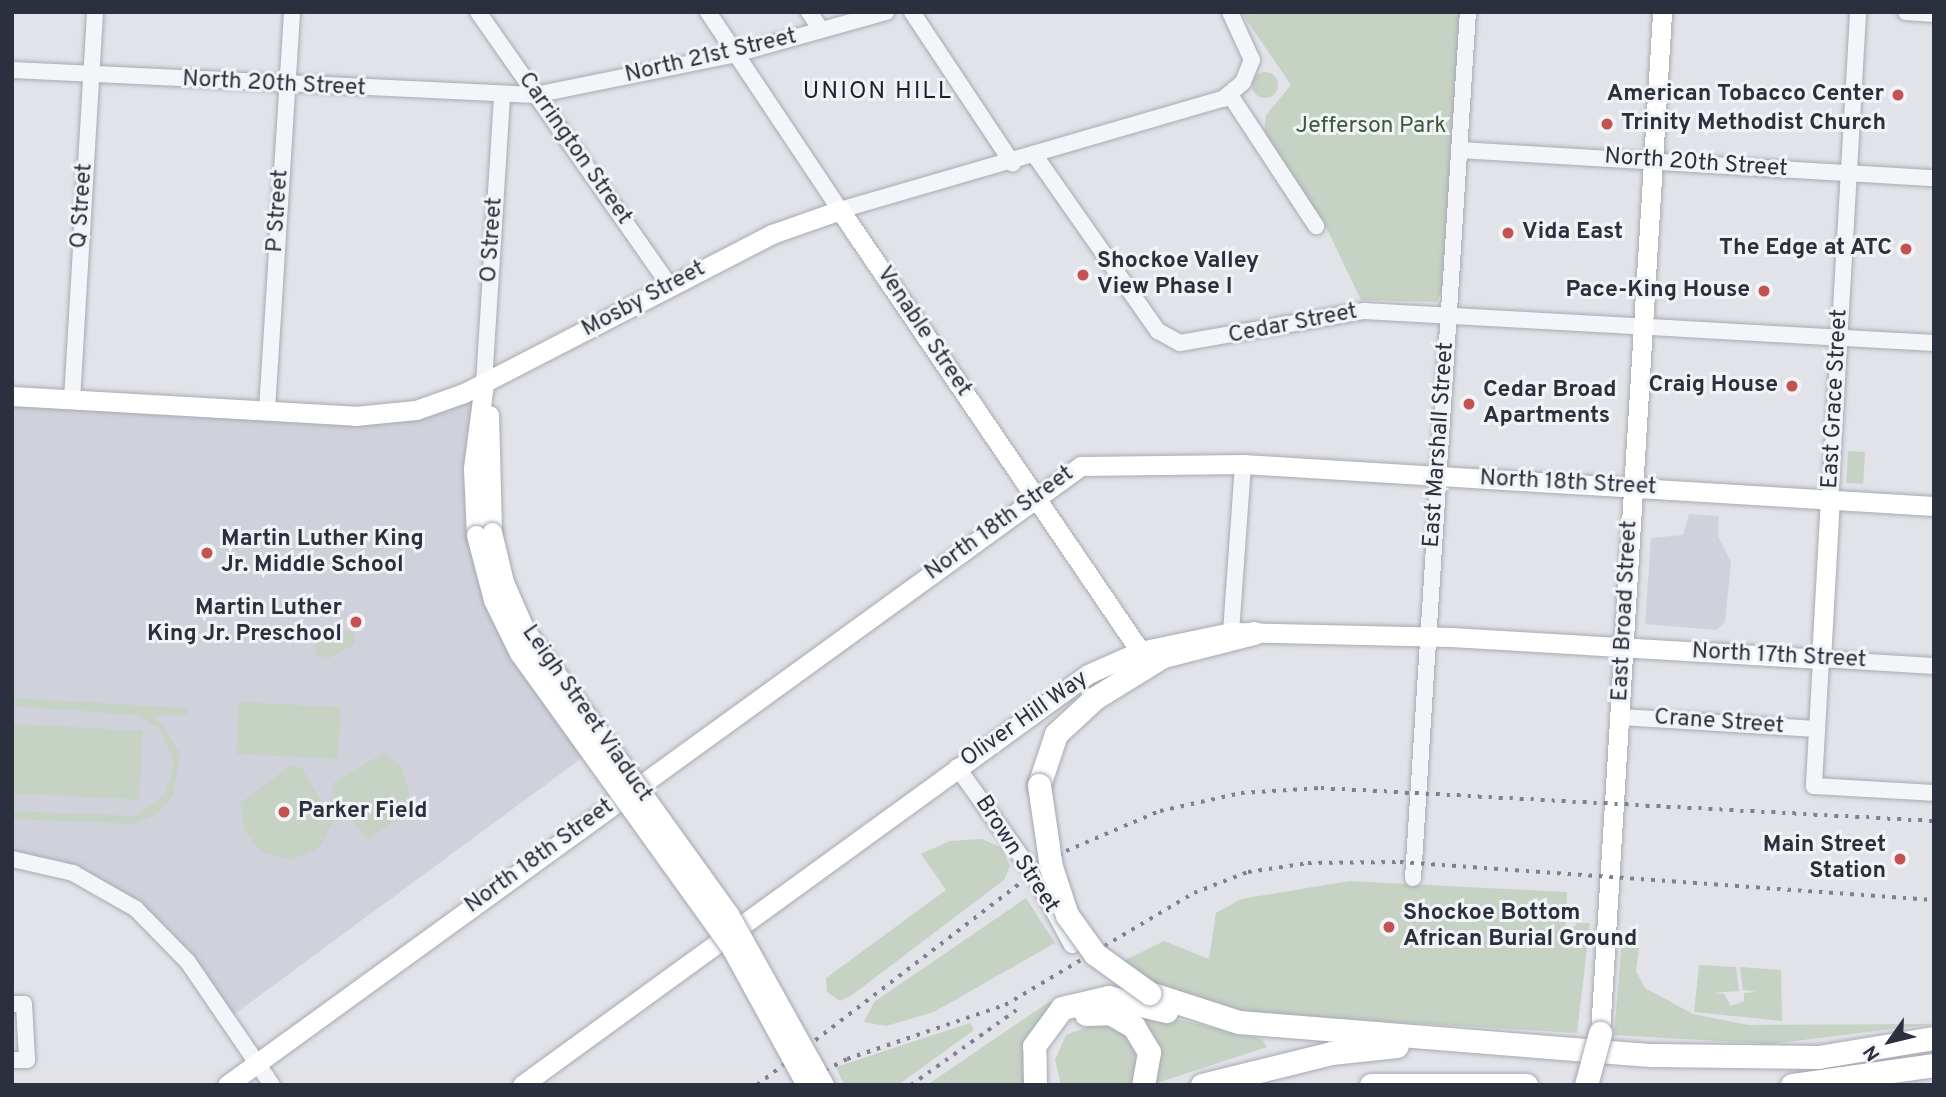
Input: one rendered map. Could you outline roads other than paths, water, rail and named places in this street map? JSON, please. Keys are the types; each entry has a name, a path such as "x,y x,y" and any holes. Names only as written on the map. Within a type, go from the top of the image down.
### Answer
{"highway":[{"path":"1231,1021 1149,993 1095,954 1068,915 1051,867 1039,785 1056,734 1095,698 1163,656 1243,633"},
{"path":"1035,1085 1031,1061 1041,1029 1074,1001 1108,997 1231,1021 1515,1047"},
{"path":"1051,1085 1047,1059 1058,1031 1095,1012 1124,1019 1143,1038 1151,1064 1143,1085"},
{"path":"1586,1085 1600,1029"},
{"path":"1202,1085 1275,1064 1381,1046 1515,1047 1795,1059 1934,1038"},
{"path":"1792,1085 1934,1065"},
{"path":"1371,1085 1526,1085"}],"main road":[{"name":"East Broad Street","path":"1596,1085 1662,12"},
{"name":"Mosby Street","path":"12,396 392,415 484,383 772,234 840,210"},
{"name":"Venable Street","path":"840,210 1140,651"},
{"name":"Leigh Street Viaduct","path":"484,383 473,468 493,600 519,653 732,948 806,1085"},
{"name":"North 18th Street","path":"227,1085 1069,472 1104,461 1242,464 1934,506"},
{"name":"East Grace Street","path":"1821,659 1830,500"},
{"name":"Leigh Street Viaduct","path":"484,533 525,630 729,914 780,995 824,1085"},
{"name":"Oliver Hill Way","path":"522,1085 1055,694 1140,651 1243,633 1624,647"},
{"name":"North 17th Street","path":"1624,647 1821,659"}],"street":[{"name":"Q Street","path":"72,400 94,12"},
{"name":"P Street","path":"267,410 292,12"},
{"name":"Venable Street","path":"708,12 840,210"},
{"path":"809,12 821,30"},
{"name":"North 21st Street","path":"535,95 736,54 886,12"},
{"path":"912,12 1013,164"},
{"path":"1230,12 1250,46 1251,68 1230,95 1316,226"},
{"name":"East Marshall Street","path":"1413,878 1468,12"},
{"name":"East Grace Street","path":"1830,500 1858,12"},
{"path":"1906,12 1934,14"},
{"name":"Carrington Street","path":"481,13 535,95 670,286"},
{"name":"North 20th Street","path":"12,70 502,97 535,95"},
{"name":"Mosby Street","path":"840,210 1013,164 1230,95"},
{"name":"O Street","path":"484,383 502,97"},
{"name":"North 20th Street","path":"1459,150 1934,178"},
{"name":"Cedar Street","path":"1036,157 1152,325 1171,341 1206,342 1364,310 1448,311 1643,327 1934,343"},
{"path":"1242,464 1243,633"},
{"name":"East Grace Street","path":"1821,659 1814,786 1934,793"},
{"name":"North 17th Street","path":"1821,659 1934,666"},
{"name":"Crane Street","path":"1620,717 1817,729"},
{"name":"Brown Street","path":"957,767 1033,873 1072,944"},
{"path":"12,859 73,873 136,909 188,962 272,1085"},
{"path":"12,1004 24,1004 27,1060 12,1060"}],"railway":[{"path":"757,1085 1033,873 1066,851 1160,811 1241,793 1321,788 1934,821"},
{"path":"797,1085 847,1059 1005,1005 1194,893 1248,872 1308,863 1400,862 1934,900"},
{"path":"911,1085 1022,1006"}],"place":[{"name":"American Tobacco Center","path":"1898,95"},
{"name":"Trinity Methodist Church","path":"1607,124"},
{"name":"Vida East","path":"1508,233"},
{"name":"The Edge at ATC","path":"1906,249"},
{"name":"Shockoe Valley View Phase I","path":"1083,275"},
{"name":"Pace-King House","path":"1764,291"},
{"name":"Craig House","path":"1792,386"},
{"name":"Cedar Broad Apartments","path":"1469,404"},
{"name":"Martin Luther King Jr. Middle School","path":"207,553"},
{"name":"Martin Luther King Jr. Preschool","path":"356,622"},
{"name":"Parker Field","path":"284,812"},
{"name":"Main Street Station","path":"1900,859"},
{"name":"Shockoe Bottom African Burial Ground","path":"1389,927"}],"district":[{"name":"UNION HILL","path":"878,93"}],"park label":[{"name":"Jefferson Park","path":"1371,127"}]}
